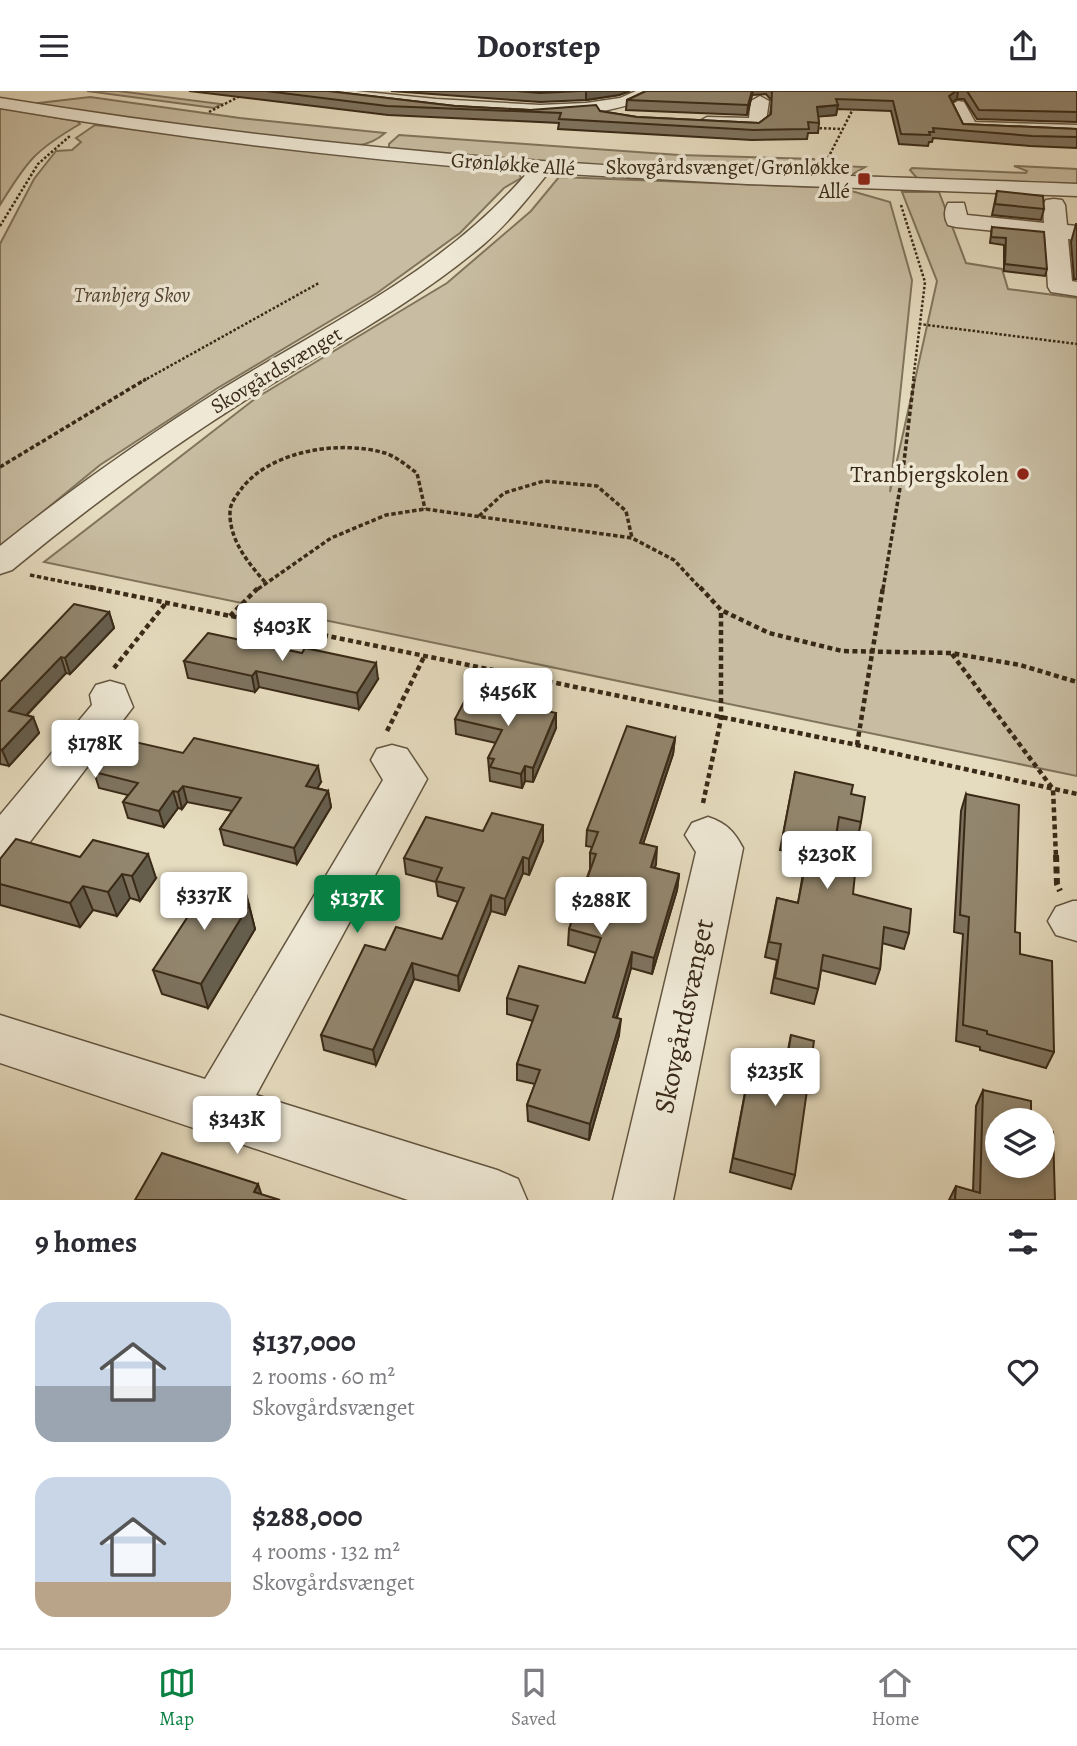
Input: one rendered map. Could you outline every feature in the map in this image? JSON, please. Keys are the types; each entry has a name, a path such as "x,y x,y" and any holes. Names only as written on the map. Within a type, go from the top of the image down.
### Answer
{"street":[{"path":"313,91 410,110 427,97 564,110 598,109 633,101 650,91"},
{"path":"691,121 758,124 760,101"},
{"name":"Grønløkke Allé","path":"0,103 104,120 369,152 543,167 748,178 1077,190"},
{"path":"958,106 968,127 1077,131"},
{"path":"598,109 606,114 637,119"},
{"path":"369,152 394,132"},
{"name":"Skovgårdsvænget","path":"13,569 126,465 231,396 399,295 467,247 504,215 543,167"},
{"path":"1053,189 1067,232 1060,287 1077,289"},
{"path":"956,208 957,220 1067,232"},
{"path":"0,847 113,707 110,695"},
{"path":"218,1109 405,779 392,760"},
{"name":"Skovgårdsvænget","path":"643,1200 720,848 708,835"},
{"path":"0,1039 497,1200"}],"path":[{"path":"222,114 208,113 250,91"},
{"path":"828,157 857,101"},
{"path":"0,226 32,170 50,149 84,127 104,120"},
{"path":"758,124 844,129"},
{"path":"857,745 903,470 925,282 900,200"},
{"path":"0,467 121,393 318,283"},
{"path":"919,324 1077,344"},
{"path":"265,582 248,563 234,537 230,509 245,480 286,457 340,447 387,453 417,473 425,509"},
{"path":"479,517 504,493 544,481 597,486 626,511 632,538"},
{"path":"230,616 265,582 331,538 386,515 425,509 632,538 674,560 721,610 769,633 842,651 951,653 1020,665 1077,682"},
{"path":"13,569 721,719 857,745 1077,794"},
{"path":"110,695 111,672 166,603"},
{"path":"708,835 703,806 721,719 721,610"},
{"path":"951,653 1053,789 1057,884 1075,921"},
{"path":"392,760 386,734 424,657"}],"green space":[{"path":"87,91 118,91 221,104 214,108"},
{"path":"90,97 240,118 385,133 362,145 321,145 30,104"},
{"path":"0,108 77,121 80,124 52,141 33,158 0,205"},
{"name":"Tranbjerg Skov","path":"95,125 512,169 519,173 521,178 504,188 460,233 377,293 216,389 100,465 0,547 0,244 34,179 56,151 72,150 81,142 76,138"},
{"path":"399,135 679,155 814,159 816,165 865,167 853,174 855,179 540,164 389,148 389,144"},
{"path":"1014,166 1077,169 1077,188 859,176 917,178 910,170 912,168 1027,171"},
{"path":"559,177 841,188 890,202 912,280 890,492 937,281 902,192 939,192 966,263 1002,269 1008,289 1077,298 1077,776 44,562 256,398 447,283 531,211"}],"building":[{"path":"266,91 328,91 455,106 530,110 596,105 600,111 637,117 759,123 771,114 772,91 956,91 949,96 963,124 1077,129 1077,137 933,128 934,132 929,132 930,135 901,134 893,101 836,99 838,105 817,107 819,123 808,122 809,129 754,130 559,119 561,113 387,106"},
{"path":"516,91 581,91 540,93"},
{"path":"646,91 752,91 748,105 627,100"},
{"path":"967,91 1077,91 1077,112 979,110"},
{"path":"997,191 1043,196 1044,209 995,204"},
{"path":"992,227 1044,232 1047,269 1005,264 1006,238 991,237"},
{"path":"74,604 109,612 9,711 33,717 2,750 0,749 0,682"},
{"path":"208,633 302,653 305,648 376,663 357,693 256,671 252,676 184,661"},
{"path":"473,685 503,692 499,701 556,713 533,768 525,766 521,774 490,767 494,759 488,758 502,730 455,719"},
{"path":"627,726 675,738 640,843 657,847 651,867 679,874 654,958 632,952 613,1017 621,1019 590,1124 527,1105 540,1070 517,1064 538,1006 507,998 519,966 585,983 601,938 569,929 596,854 590,853 598,832 587,830"},
{"path":"194,738 318,766 306,786 328,791 294,848 220,829 241,798 183,786 178,792 173,791 159,811 123,802 138,783 94,772 122,739 183,753"},
{"path":"795,772 853,785 851,794 865,797 861,822 839,817 831,868 855,874 853,894 911,909 909,933 884,927 880,969 823,955 818,989 775,978 781,944 769,942 777,898 798,903 810,841 783,835"},
{"path":"966,794 1019,805 1015,932 1020,933 1020,954 1052,961 1054,1052 963,1025 969,917 960,915"},
{"path":"492,813 543,825 529,859 523,857 505,899 491,895 458,976 412,963 373,1050 321,1035 365,945 385,950 396,927 442,939 464,888 436,881 442,868 404,858 426,817 483,831"},
{"path":"16,839 80,857 93,840 148,854 132,876 122,874 108,892 83,886 70,903 0,884 0,859"},
{"path":"215,875 243,882 232,900 249,905 201,984 153,970"},
{"path":"791,1035 814,1041 795,1175 733,1158 753,1051 787,1060"},
{"path":"983,1090 1031,1101 1031,1108 985,1108 985,1178 1054,1178 1055,1200 955,1200 956,1186 980,1193"},
{"path":"162,1153 258,1184 254,1192 280,1200 135,1200"}],"place":[{"name":"Skovgårdsvænget/Grønløkke Allé","path":"864,179"},
{"name":"Tranbjergskolen","path":"1023,474"}]}
